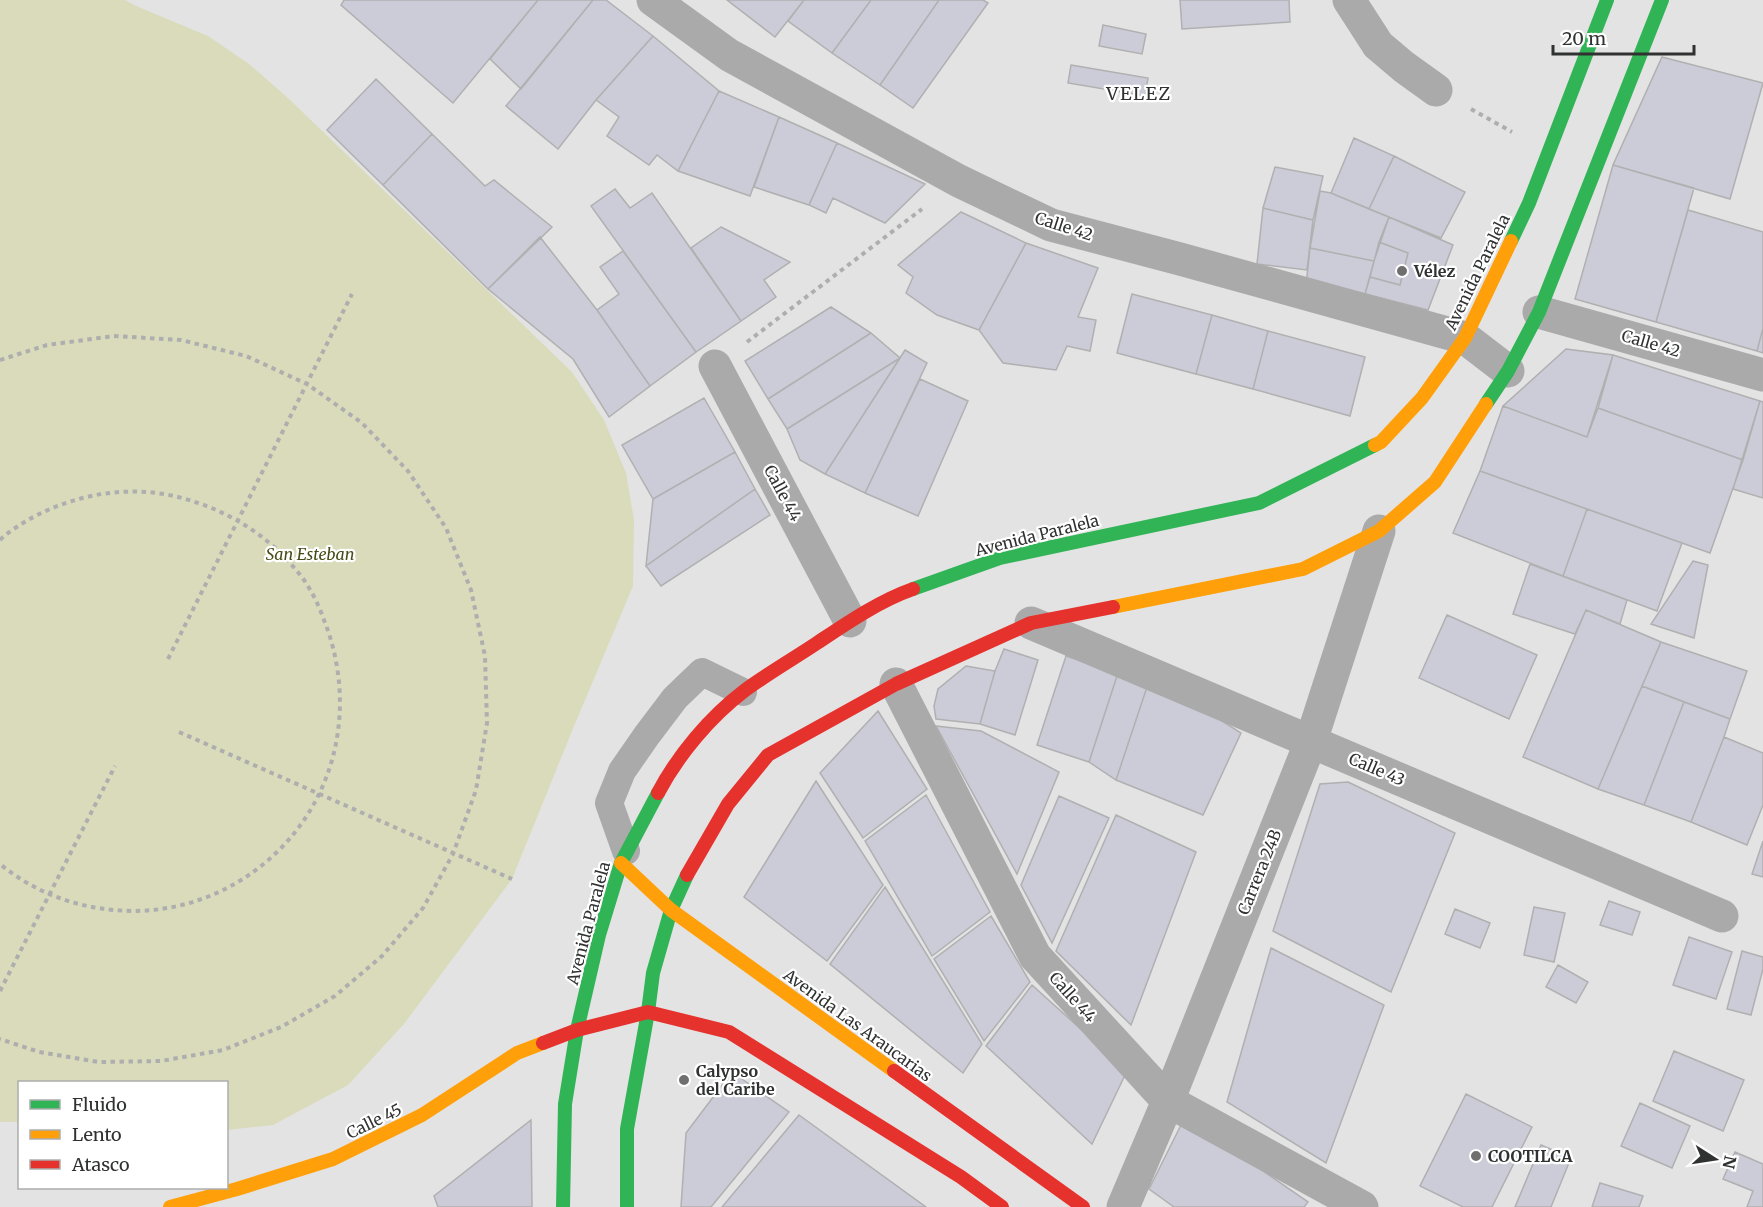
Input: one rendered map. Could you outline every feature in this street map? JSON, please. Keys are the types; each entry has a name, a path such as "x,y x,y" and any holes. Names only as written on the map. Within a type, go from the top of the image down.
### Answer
{"main road":[{"name":"Avenida Paralela","path":"563,1207 566,1104 577,1030 599,935 623,857 667,776 702,730 743,692 850,621 901,593 1000,558 1259,503 1381,442 1422,398 1465,338 1529,203 1607,0"},
{"path":"627,1207 627,1129 653,973 671,910 691,867 728,804 768,755 896,684 1030,623 1303,569 1379,531 1435,482 1508,371 1539,312 1662,0"},
{"name":"Avenida Las Araucarias","path":"623,857 671,910 1083,1207"},
{"path":"577,1030 648,1012 729,1032 961,1177 1002,1207"},
{"name":"Calle 45","path":"170,1207 333,1159 422,1115 517,1053 577,1030"}],"street":[{"name":"Calle 42","path":"653,0 729,55 958,181 1051,225 1180,258 1465,338 1508,371"},
{"path":"1349,0 1378,45 1436,90"},
{"name":"Calle 42","path":"1539,312 1763,375"},
{"name":"Calle 44","path":"715,366 850,621"},
{"name":"Carrera 24B","path":"1123,1207 1168,1101 1311,741 1379,531"},
{"name":"Calle 43","path":"1030,623 1722,916"},
{"name":"Calle 44","path":"896,684 1035,956 1168,1101 1362,1207"}],"lane":[{"path":"623,857 609,803 622,771 647,735 675,698 702,672 743,692"}],"path":[{"path":"1436,90 1549,152"},
{"path":"715,366 958,181"},
{"path":"168,659 352,294"},
{"path":"0,360 47,345 114,336 181,340 246,356 307,384 362,423 408,471 446,528 471,590 485,656 488,723 476,790 453,854 423,908 382,956 335,996 281,1027 223,1050 161,1061 99,1062 39,1052 0,1039"},
{"path":"0,540 40,513 78,498 120,491 161,493 201,503 238,519 270,543 297,571 318,604 333,641 340,680 341,719 334,757 320,794 302,824 278,851 251,874 220,892 188,905 153,911 117,911 82,906 49,895 16,877 0,864"},
{"path":"179,732 512,879"},
{"path":"0,991 115,766"}],"green space":[{"name":"San Esteban","path":"0,0 125,0 208,36 249,64 288,98 572,372 604,420 626,473 634,520 633,586 512,879 404,1024 348,1085 273,1125 228,1130 228,1081 18,1081 18,1122 0,1122"}],"building":[{"path":"344,0 538,0 453,103 341,5"},
{"path":"538,0 593,0 521,89 490,59"},
{"path":"593,0 606,0 653,36 596,100 558,149 506,106"},
{"path":"727,0 804,0 775,37"},
{"path":"804,0 871,0 832,53 788,21"},
{"path":"871,0 939,0 880,85 832,53"},
{"path":"939,0 983,0 988,3 913,108 880,85"},
{"path":"1180,0 1289,0 1290,22 1182,29"},
{"path":"1103,25 1146,34 1142,54 1099,46"},
{"path":"653,36 719,91 678,171 657,155 649,165 607,136 619,117 596,100"},
{"path":"1662,57 1763,83 1730,199 1613,165"},
{"path":"1071,65 1148,78 1145,96 1068,83"},
{"path":"376,79 432,134 383,185 327,130"},
{"path":"719,91 779,117 750,196 678,171"},
{"path":"779,117 837,143 809,205 754,187"},
{"path":"432,134 485,186 494,180 552,227 488,289 383,185"},
{"path":"1354,138 1394,156 1369,209 1331,193"},
{"path":"837,143 925,184 885,223 833,198 826,213 809,205"},
{"path":"1394,156 1465,192 1441,238 1369,209"},
{"path":"1613,165 1694,188 1656,322 1575,299"},
{"path":"1275,167 1323,176 1313,220 1263,208"},
{"path":"615,189 630,208 652,193 741,321 696,352 591,206"},
{"path":"1320,191 1331,193 1389,217 1374,261 1310,248"},
{"path":"1263,208 1313,220 1307,270 1257,264"},
{"path":"1688,210 1763,232 1763,328 1757,351 1656,322"},
{"path":"961,212 1026,243 979,330 937,315 906,293 913,277 898,265"},
{"path":"1389,217 1453,245 1428,310 1365,294 1370,277 1400,285 1408,253 1379,242"},
{"path":"721,227 790,262 764,280 776,297 741,321 691,248"},
{"path":"540,237 597,310 650,386 609,417 573,359 488,289"},
{"path":"1379,242 1408,253 1400,285 1370,277"},
{"path":"1026,243 1098,268 1078,317 1096,320 1090,351 1067,346 1056,370 1003,363 979,330"},
{"path":"1310,248 1374,261 1365,294 1306,285"},
{"path":"623,251 696,352 650,386 597,310 619,294 600,267"},
{"path":"1132,294 1212,315 1196,374 1117,353"},
{"path":"831,307 871,333 768,399 745,361"},
{"path":"1212,315 1268,331 1253,389 1196,374"},
{"path":"1763,328 1763,353 1757,351"},
{"path":"1268,331 1365,357 1350,416 1253,389"},
{"path":"871,333 900,358 787,429 768,399"},
{"path":"1566,349 1613,355 1587,437 1503,406"},
{"path":"905,350 927,363 865,493 825,474"},
{"path":"1613,355 1760,401 1743,460 1598,408"},
{"path":"900,358 825,474 800,460 787,429"},
{"path":"920,379 968,401 918,516 865,493"},
{"path":"704,398 735,452 653,499 622,445"},
{"path":"1760,401 1763,402 1763,498 1733,489"},
{"path":"1503,406 1587,437 1598,408 1743,460 1710,553 1480,471"},
{"path":"735,452 755,489 646,566 653,499"},
{"path":"1480,471 1587,509 1563,576 1453,533"},
{"path":"755,489 770,515 661,586 646,566"},
{"path":"1587,509 1682,543 1657,611 1563,576"},
{"path":"1693,561 1708,565 1694,638 1651,624"},
{"path":"1530,564 1627,600 1620,624 1586,610 1575,634 1513,614"},
{"path":"1586,610 1661,642 1598,789 1523,757"},
{"path":"1447,615 1537,655 1509,719 1419,678"},
{"path":"1661,642 1747,671 1730,719 1642,686"},
{"path":"1004,649 1038,660 1015,735 980,724 995,671"},
{"path":"1066,656 1118,673 1089,762 1037,745"},
{"path":"966,666 995,671 980,724 936,719 934,706 938,689"},
{"path":"1118,673 1148,684 1116,780 1089,762"},
{"path":"1148,684 1194,703 1241,733 1203,815 1116,780"},
{"path":"1642,686 1684,702 1644,805 1598,789"},
{"path":"1684,702 1730,719 1691,822 1644,805"},
{"path":"878,711 927,789 863,838 820,773"},
{"path":"936,726 981,731 1059,772 1017,874"},
{"path":"1724,737 1763,753 1763,805 1747,845 1691,822"},
{"path":"816,781 883,885 827,961 744,897"},
{"path":"1348,782 1455,833 1391,992 1273,931 1320,784"},
{"path":"926,795 990,912 932,956 865,841"},
{"path":"1059,796 1109,818 1052,943 1021,885"},
{"path":"1116,815 1196,852 1131,1025 1056,951"},
{"path":"1763,841 1763,877 1752,874"},
{"path":"885,887 982,1044 963,1073 830,964"},
{"path":"1609,901 1640,912 1632,935 1600,925"},
{"path":"1534,907 1565,913 1554,962 1524,955"},
{"path":"1455,909 1490,923 1480,948 1445,934"},
{"path":"991,916 1030,982 984,1041 934,959"},
{"path":"1689,937 1732,952 1716,999 1673,985"},
{"path":"1271,948 1384,1005 1326,1163 1227,1102"},
{"path":"1742,951 1763,957 1763,969 1751,1015 1727,1009"},
{"path":"1558,965 1588,982 1576,1003 1546,987"},
{"path":"1032,985 1127,1071 1092,1144 986,1046"},
{"path":"1674,1051 1744,1080 1723,1131 1653,1101"},
{"path":"732,1072 789,1112 711,1207 681,1207 686,1133"},
{"name":"COOTILCA","path":"1466,1094 1532,1127 1492,1207 1463,1207 1420,1186"},
{"path":"1640,1103 1690,1126 1672,1168 1621,1146"},
{"path":"799,1115 926,1207 722,1207"},
{"path":"1185,1117 1308,1202 1304,1207 1174,1207 1149,1189"},
{"path":"531,1120 532,1207 438,1207 434,1196"},
{"path":"1541,1145 1571,1158 1551,1207 1515,1207"},
{"path":"1735,1152 1763,1164 1763,1207 1747,1207 1753,1191 1723,1179"},
{"path":"1600,1183 1643,1196 1639,1207 1592,1207"}],"traffic: fast":[{"path":"1511,241 1529,203 1607,0"},
{"path":"1486,404 1508,371 1539,312 1662,0"},
{"path":"913,589 1000,558 1259,503 1375,445"},
{"path":"563,1207 565,1104 577,1030 599,935 621,863 658,793"},
{"path":"627,1207 627,1129 653,973 671,910 687,875"}],"traffic: slow":[{"path":"1375,445 1381,442 1422,398 1465,338 1511,241"},
{"path":"1113,607 1303,569 1379,531 1435,482 1486,404"},
{"path":"621,863 671,910 894,1071"},
{"path":"170,1207 333,1159 422,1115 517,1053 543,1043"}],"traffic: jam":[{"path":"658,793 675,765 696,738 731,701 864,613 913,589"},
{"path":"687,875 728,804 768,755 896,684 1031,623 1113,607"},
{"path":"543,1043 577,1030 648,1012 729,1032 961,1177 1002,1207"},
{"path":"894,1071 1083,1207"}],"place":[{"name":"Vélez","path":"1402,271"},
{"name":"Calypso del Caribe","path":"684,1080"},
{"name":"COOTILCA","path":"1476,1156"}],"district":[{"name":"VELEZ","path":"1139,93"}]}
